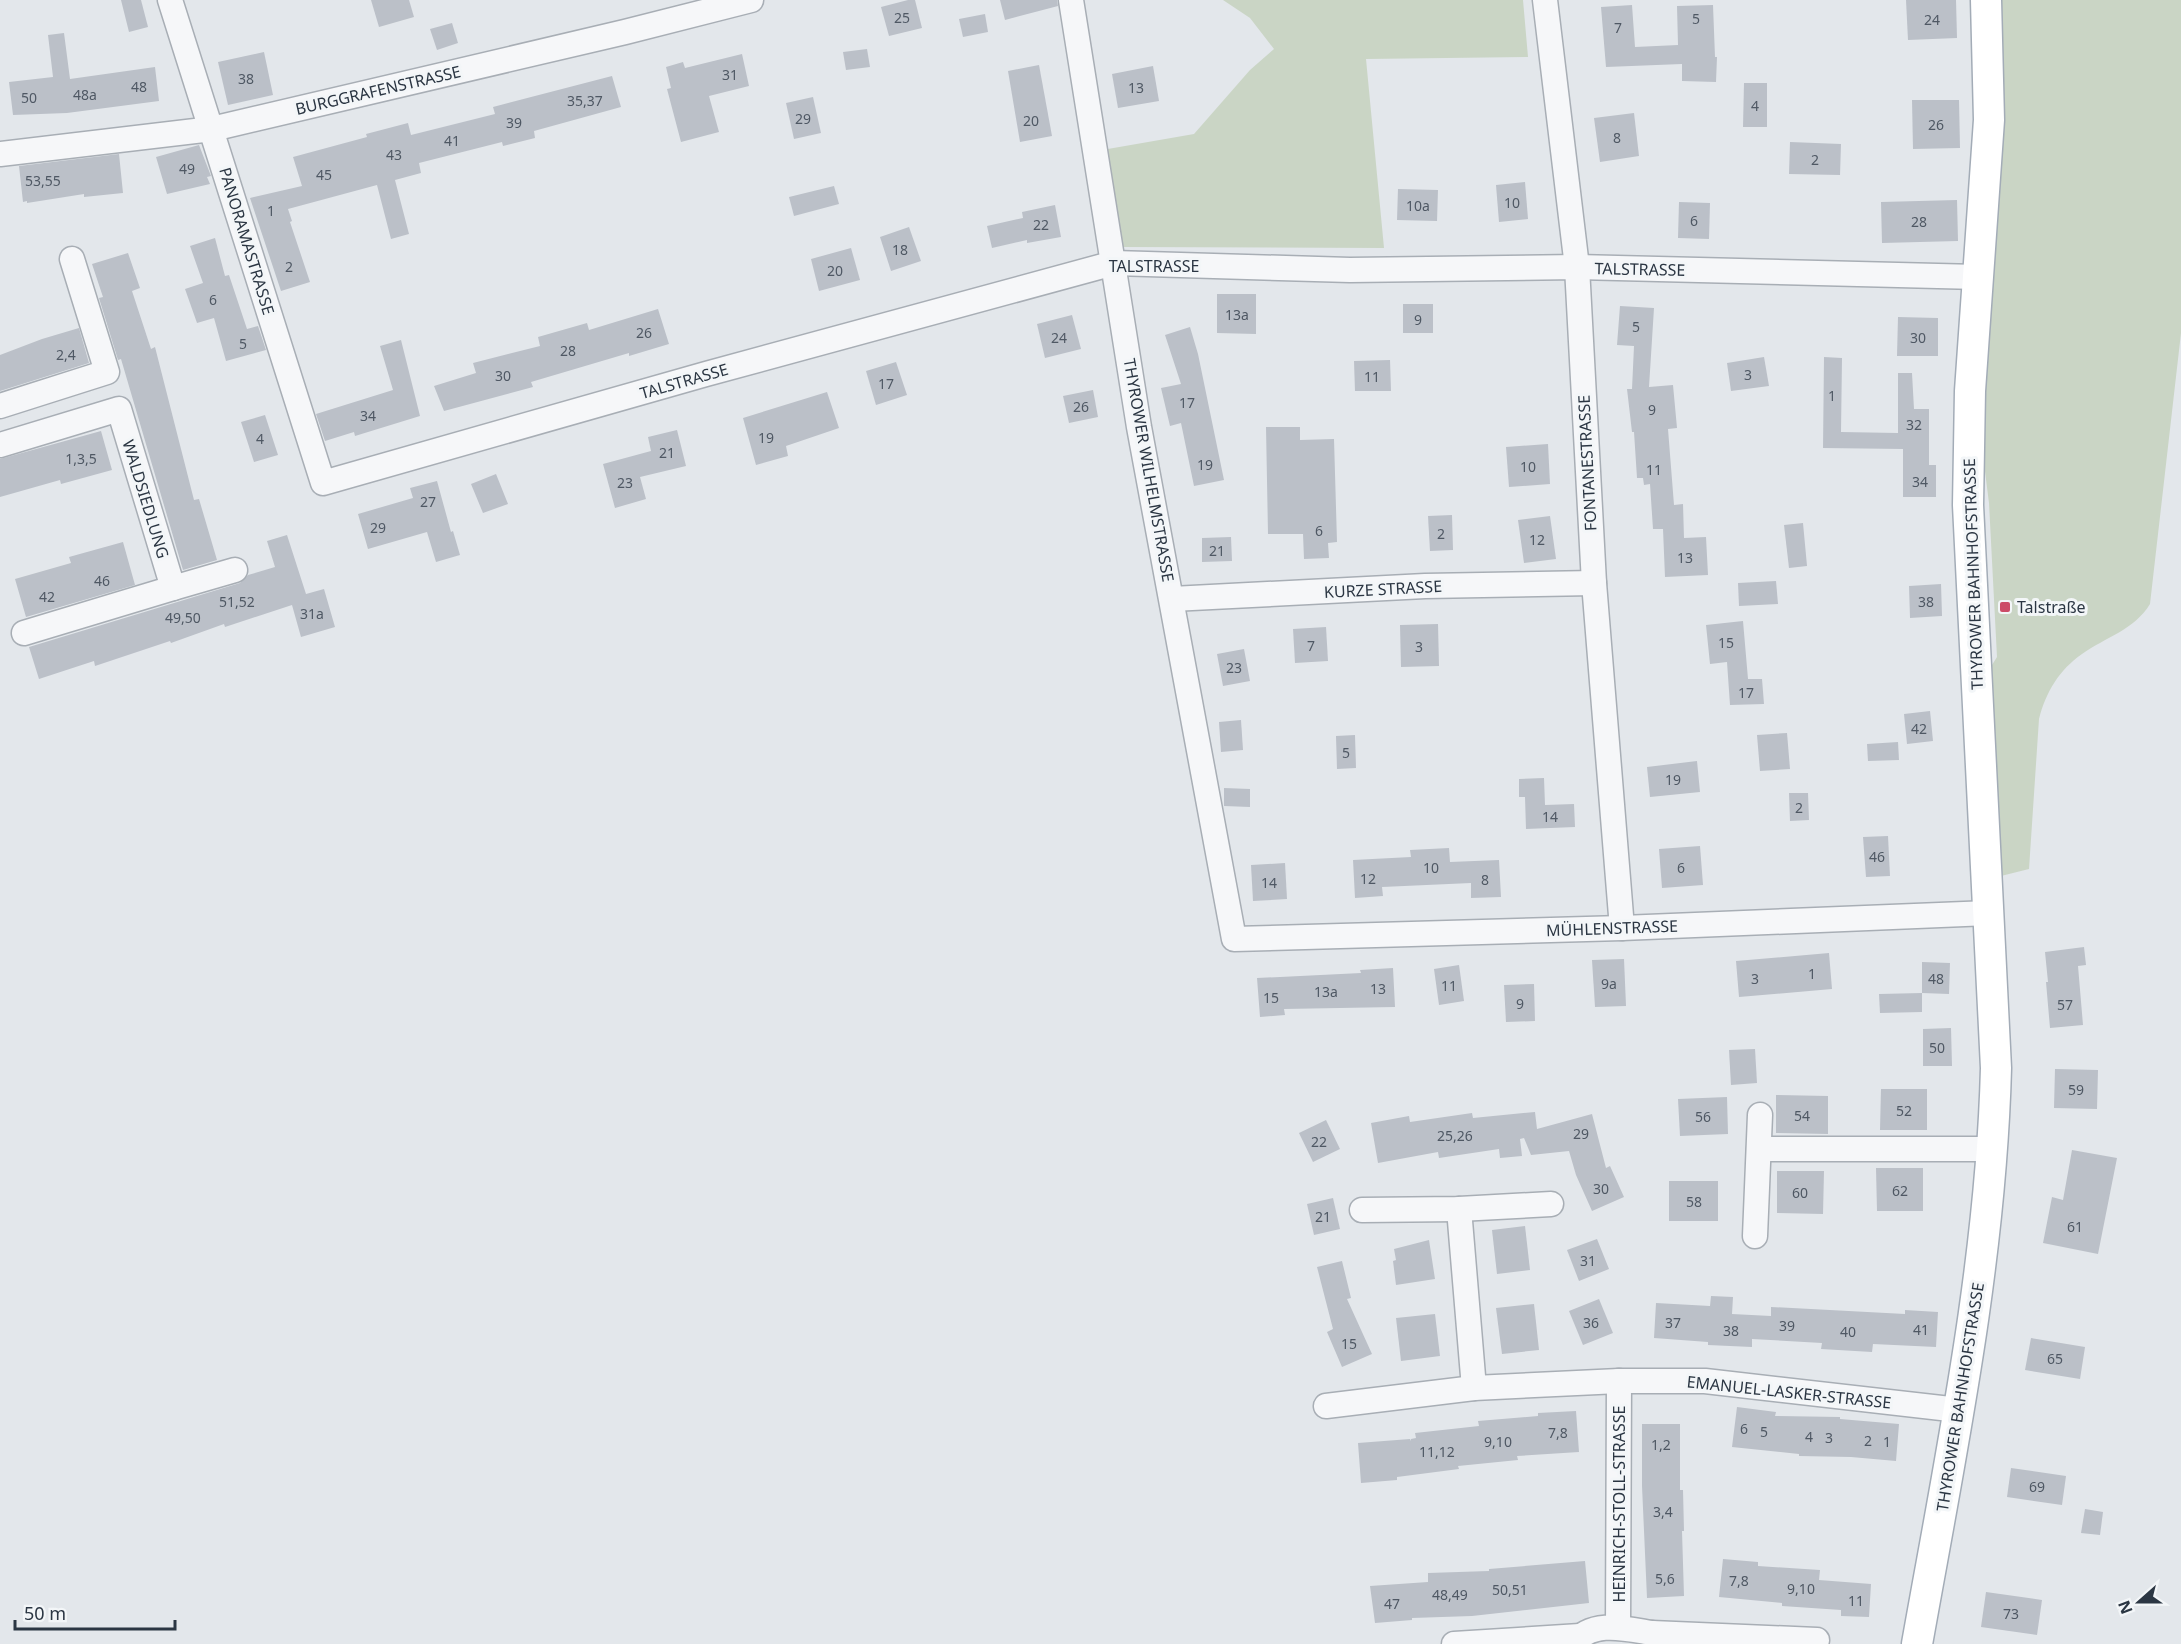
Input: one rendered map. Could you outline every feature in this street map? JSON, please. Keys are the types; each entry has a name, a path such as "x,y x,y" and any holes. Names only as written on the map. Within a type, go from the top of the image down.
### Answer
{"main road":[{"name":"THYROWER BAHNHOFSTRASSE","path":"1917,1644 1980,1278 1994,1149 1996,1068 1968,505 1970,391 1989,120 1986,0"}],"street":[{"name":"PANORAMASTRASSE","path":"170,0 323,483"},
{"name":"BURGGRAFENSTRASSE","path":"0,154 212,129 751,0"},
{"name":"THYROWER WILHELMSTRASSE","path":"1071,0 1139,427 1234,939"},
{"name":"FONTANESTRASSE","path":"1545,0 1577,267 1594,583 1622,928"},
{"name":"WALDSIEDLUNG","path":"72,259 173,588"},
{"name":"TALSTRASSE","path":"323,483 706,374 1114,263 1350,270 1577,267 1978,277"},
{"path":"0,406 107,372"},
{"path":"0,445 119,409"},
{"path":"24,633 235,570"},
{"name":"KURZE STRASSE","path":"1172,599 1425,586 1594,583"},
{"name":"MÜHLENSTRASSE","path":"1234,939 1622,928 1989,913"},
{"path":"1755,1236 1761,1114"},
{"path":"1759,1149 1994,1149"},
{"path":"1362,1210 1459,1209 1551,1204"},
{"path":"1459,1209 1474,1388"},
{"name":"EMANUEL-LASKER-STRASSE","path":"1326,1406 1474,1388 1619,1381 1705,1381 1959,1410"},
{"name":"HEINRICH-STOLL-STRASSE","path":"1618,1627 1619,1381"},
{"name":"HEINRICH-STOLL-STRASSE","path":"1454,1644 1577,1640 1595,1629 1618,1627 1655,1639 1817,1640"}],"green space":[{"path":"1223,0 1523,0 1528,57 1366,59 1384,248 1121,247 1102,150 1194,134 1250,70 1274,49 1250,18"},
{"path":"1997,0 2181,0 2181,333 2150,604 2128,627 2074,660 2054,682 2039,719 2029,869 1997,877 1987,673 1997,657 1989,503 1980,432"}],"building":[{"path":"121,0 141,0 148,27 129,32"},
{"path":"371,0 409,0 414,17 379,27"},
{"path":"915,0 922,28 889,36 881,7"},
{"path":"1000,0 1057,0 1058,6 1005,20"},
{"path":"1906,0 1956,0 1957,38 1908,40"},
{"path":"1632,5 1635,47 1678,45 1677,6 1713,5 1715,57 1717,57 1716,82 1682,81 1682,64 1606,67 1601,7"},
{"path":"985,14 988,32 963,37 959,19"},
{"path":"452,23 458,43 437,50 430,29"},
{"path":"64,33 70,79 155,67 159,101 67,113 13,115 9,82 53,77 48,35"},
{"path":"867,49 870,67 846,70 843,52"},
{"path":"264,52 273,95 228,105 218,62"},
{"path":"742,54 749,86 709,96 719,132 681,142 667,89 671,88 666,67 683,62 685,68"},
{"path":"1039,65 1052,136 1020,142 1008,71"},
{"path":"1153,66 1159,101 1118,108 1112,74"},
{"path":"612,76 621,107 534,131 535,138 503,146 502,142 419,163 421,173 395,180 409,234 391,239 377,185 288,209 292,221 290,222 310,282 281,291 250,198 302,186 293,157 367,137 366,134 408,123 411,135 495,114 493,107"},
{"path":"1744,83 1767,83 1767,127 1743,127"},
{"path":"813,97 821,133 794,139 786,103"},
{"path":"1912,100 1959,100 1960,148 1913,149"},
{"path":"1634,113 1639,156 1600,162 1594,118"},
{"path":"1790,142 1841,144 1840,175 1789,174"},
{"path":"199,145 211,176 207,177 210,184 167,194 156,157"},
{"path":"119,154 123,193 84,197 84,194 23,202 19,166"},
{"path":"1525,182 1528,219 1499,222 1496,185"},
{"path":"834,186 839,204 794,216 789,197"},
{"path":"1398,189 1438,190 1437,221 1397,220"},
{"path":"1957,200 1958,241 1882,243 1881,202"},
{"path":"1679,202 1710,203 1709,239 1678,238"},
{"path":"1055,205 1061,237 1027,243 1027,240 992,248 987,226 1023,218 1022,212"},
{"path":"909,227 921,261 891,271 880,237"},
{"path":"215,238 225,276 229,275 247,329 258,326 266,350 226,361 214,318 197,323 185,289 203,283 190,246"},
{"path":"851,248 860,280 819,291 811,259"},
{"path":"128,253 140,288 132,291 151,349 155,347 194,500 199,499 217,560 183,570 121,359 118,360 99,298 103,297 92,264"},
{"path":"1217,294 1256,294 1256,334 1217,333"},
{"path":"1403,304 1433,304 1433,333 1403,333"},
{"path":"1620,306 1654,308 1649,387 1673,385 1677,428 1668,429 1674,505 1683,504 1684,538 1706,537 1708,575 1665,577 1663,529 1653,529 1650,484 1644,485 1643,478 1637,478 1634,432 1632,432 1627,389 1632,389 1634,346 1617,345"},
{"path":"658,309 669,344 629,356 629,353 531,382 533,387 444,411 434,386 476,373 473,363 540,346 538,337 587,323 589,330"},
{"path":"1072,315 1081,349 1045,358 1037,324"},
{"path":"1898,317 1938,318 1938,356 1897,356"},
{"path":"1190,327 1198,354 1224,480 1194,486 1181,423 1170,426 1161,388 1181,384 1165,335"},
{"path":"79,328 89,363 0,391 0,355"},
{"path":"401,340 420,416 355,436 354,432 325,441 316,414 393,390 380,346"},
{"path":"1764,357 1769,386 1731,391 1727,363"},
{"path":"1824,357 1842,358 1841,432 1898,433 1898,373 1912,373 1914,409 1929,409 1929,465 1936,465 1936,497 1903,497 1903,449 1823,448"},
{"path":"1390,360 1391,391 1355,391 1354,361"},
{"path":"896,362 907,395 876,405 866,371"},
{"path":"1093,390 1098,417 1069,423 1063,396"},
{"path":"827,392 839,428 786,446 788,456 756,465 743,418"},
{"path":"265,415 278,455 254,462 241,422"},
{"path":"1266,427 1300,427 1300,440 1334,439 1337,542 1328,543 1329,558 1304,559 1303,534 1268,534"},
{"path":"677,430 686,466 640,477 646,499 615,508 603,464 651,451 648,437"},
{"path":"101,431 112,470 61,484 60,480 0,497 0,459"},
{"path":"1548,444 1550,484 1509,487 1506,447"},
{"path":"496,474 508,504 483,513 471,484"},
{"path":"437,481 460,555 436,562 427,532 368,549 358,514 413,498 410,488"},
{"path":"1452,515 1453,550 1430,551 1428,516"},
{"path":"1550,516 1556,559 1524,563 1518,520"},
{"path":"1803,523 1807,566 1789,568 1784,525"},
{"path":"287,535 306,594 324,589 335,627 301,637 292,605 225,627 224,624 95,666 94,661 39,679 29,647 240,583 248,575 275,567 267,541"},
{"path":"1231,537 1232,561 1202,562 1202,538"},
{"path":"123,542 135,585 26,617 15,579 71,563 69,557"},
{"path":"1776,581 1778,604 1739,606 1738,583"},
{"path":"1941,584 1942,616 1910,618 1909,586"},
{"path":"1743,621 1748,679 1762,679 1764,704 1730,705 1727,662 1710,664 1706,625"},
{"path":"1438,624 1439,666 1401,667 1400,625"},
{"path":"1326,627 1328,661 1295,663 1293,629"},
{"path":"1244,649 1250,681 1223,686 1217,654"},
{"path":"1930,711 1933,741 1907,744 1904,714"},
{"path":"1241,720 1243,750 1221,752 1219,722"},
{"path":"1787,733 1790,769 1760,771 1757,735"},
{"path":"1355,735 1356,768 1337,769 1336,736"},
{"path":"1898,742 1899,760 1868,761 1867,744"},
{"path":"1697,761 1700,792 1650,797 1647,767"},
{"path":"1544,778 1545,805 1574,804 1575,827 1526,829 1525,797 1519,797 1519,779"},
{"path":"1224,788 1250,789 1250,807 1224,806"},
{"path":"1789,793 1808,793 1809,820 1790,821"},
{"path":"1888,836 1890,876 1866,877 1863,837"},
{"path":"1700,846 1703,885 1662,888 1659,849"},
{"path":"1449,848 1450,862 1499,860 1501,897 1471,898 1471,883 1382,887 1383,896 1355,898 1353,860 1411,857 1410,850"},
{"path":"1285,863 1287,899 1253,901 1251,865"},
{"path":"2084,947 2086,965 2078,966 2083,1025 2050,1028 2045,952"},
{"path":"1829,953 1832,989 1739,997 1736,961"},
{"path":"1624,959 1626,1006 1595,1007 1592,960"},
{"path":"1922,962 1950,963 1949,994 1922,993"},
{"path":"1459,965 1464,1001 1439,1005 1434,969"},
{"path":"1393,968 1395,1007 1284,1009 1285,1015 1260,1017 1257,978 1361,973 1360,970"},
{"path":"1534,984 1535,1021 1506,1022 1504,985"},
{"path":"1922,993 1922,1012 1880,1013 1879,994"},
{"path":"1951,1028 1952,1066 1923,1066 1923,1029"},
{"path":"1755,1049 1757,1083 1731,1085 1729,1050"},
{"path":"2055,1069 2098,1070 2097,1109 2054,1108"},
{"path":"1881,1089 1927,1089 1927,1130 1880,1130"},
{"path":"1776,1095 1828,1096 1828,1134 1776,1133"},
{"path":"1727,1097 1728,1134 1680,1136 1678,1099"},
{"path":"1535,1112 1537,1129 1592,1114 1606,1168 1610,1166 1624,1197 1592,1211 1576,1175 1569,1151 1531,1155 1524,1138 1520,1139 1522,1156 1500,1158 1499,1149 1439,1158 1438,1152 1378,1163 1371,1123 1409,1116 1410,1122 1472,1113 1473,1118"},
{"path":"1326,1120 1340,1149 1313,1162 1299,1133"},
{"path":"2072,1150 2117,1158 2098,1254 2043,1243 2052,1197 2063,1200"},
{"path":"1876,1168 1923,1168 1923,1211 1877,1211"},
{"path":"1777,1171 1824,1171 1823,1214 1777,1213"},
{"path":"1669,1181 1718,1181 1718,1221 1669,1221"},
{"path":"1333,1198 1340,1229 1314,1235 1307,1204"},
{"path":"1525,1226 1530,1270 1497,1274 1492,1230"},
{"path":"1597,1239 1609,1269 1579,1281 1567,1250"},
{"path":"1429,1240 1435,1279 1396,1285 1394,1249"},
{"path":"1342,1261 1351,1298 1347,1299 1372,1354 1342,1367 1327,1332 1333,1329 1317,1267"},
{"path":"1711,1296 1733,1297 1732,1314 1771,1316 1771,1307 1905,1314 1905,1310 1938,1312 1936,1347 1873,1344 1872,1352 1821,1349 1822,1343 1752,1339 1752,1347 1708,1345 1708,1342 1654,1338 1656,1303 1710,1306"},
{"path":"1599,1299 1613,1333 1583,1345 1569,1311"},
{"path":"1534,1304 1539,1350 1502,1354 1496,1308"},
{"path":"1435,1314 1440,1356 1401,1361 1396,1318"},
{"path":"2031,1338 2085,1347 2080,1379 2025,1370"},
{"path":"1737,1407 1776,1412 1775,1416 1840,1417 1840,1419 1899,1424 1896,1461 1799,1456 1799,1454 1732,1447"},
{"path":"1576,1411 1579,1452 1517,1456 1518,1460 1458,1466 1459,1469 1397,1477 1397,1480 1361,1483 1358,1443 1410,1439 1411,1441 1416,1438 1415,1433 1479,1426 1478,1421 1538,1416 1538,1413"},
{"path":"1642,1424 1680,1424 1684,1596 1647,1598"},
{"path":"2011,1468 2066,1476 2062,1505 2007,1497"},
{"path":"2085,1509 2103,1512 2100,1535 2081,1533"},
{"path":"1723,1559 1758,1562 1758,1566 1820,1570 1819,1580 1871,1584 1869,1617 1841,1616 1841,1610 1782,1606 1782,1603 1719,1597"},
{"path":"1585,1561 1589,1603 1472,1616 1412,1618 1412,1620 1375,1623 1370,1586 1428,1582 1428,1573 1489,1571 1489,1569"},
{"path":"1986,1592 2042,1600 2037,1635 1981,1627"}],"place":[{"name":"Talstraße","path":"2005,607"}]}
